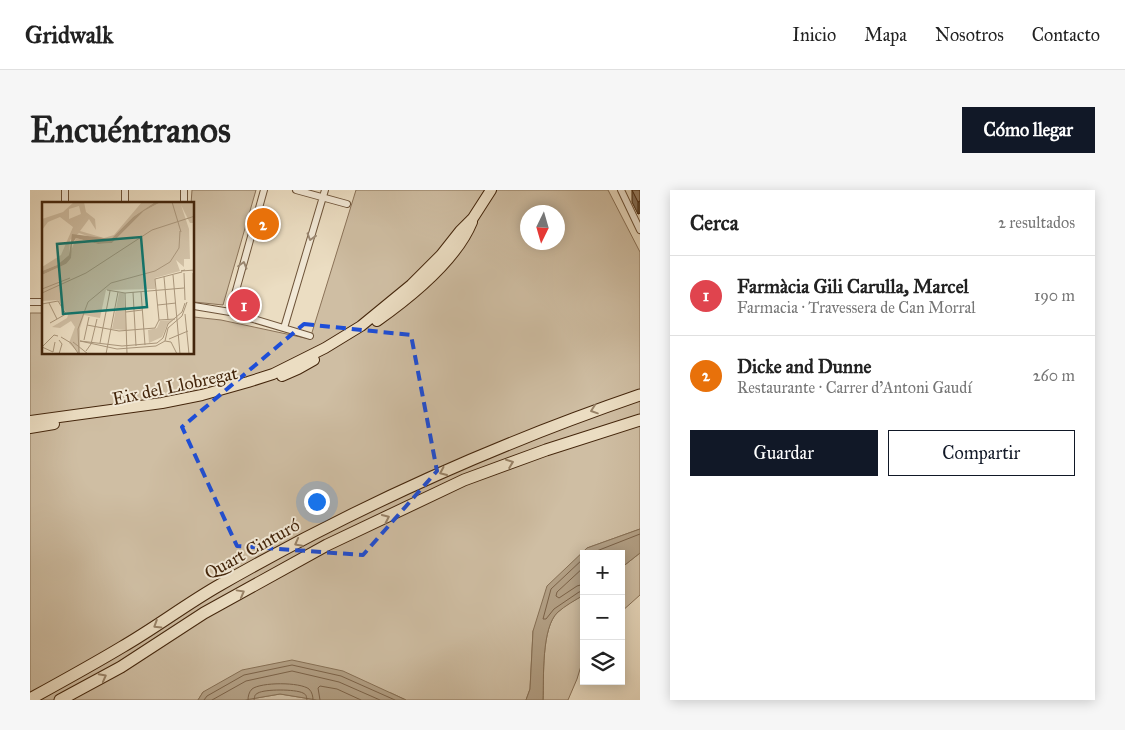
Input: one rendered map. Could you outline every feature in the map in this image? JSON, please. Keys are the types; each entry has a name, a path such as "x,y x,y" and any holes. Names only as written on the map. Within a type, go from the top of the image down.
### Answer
{"highway":[{"name":"Eix del Llobregat","path":"30,428 196,402 233,393 270,381 298,369 355,337 404,302 448,259 467,234 474,218 491,190"},
{"name":"Eix del Llobregat","path":"30,421 162,403 218,391 273,374 324,348 361,326 411,285 474,218"},
{"name":"Quart Cinturó","path":"30,699 123,647 217,587 341,520 455,466 580,415 640,394"},
{"name":"Quart Cinturó","path":"60,700 121,667 204,613 327,545 464,480 546,450 640,420"}],"street":[{"path":"230,312 264,190"},
{"path":"296,190 347,204"},
{"path":"284,328 325,190"},
{"path":"621,190 640,230"},
{"path":"195,306 230,312 310,336"}],"highlighted area":[{"path":"304,324 411,335 437,471 363,555 237,546 182,427"}],"shaded area":[{"path":"192,190 256,190 223,305 195,302 195,202 191,202"},
{"path":"356,190 608,190 640,252 640,529 586,550 580,550 580,559 533,631 530,689 526,700 406,700 391,693 203,692 198,700 30,700 30,313 42,313 42,355 195,355 195,317 221,320 310,339"},
{"path":"640,553 640,595 625,608 625,595 625,565"},
{"path":"580,597 580,669 568,700 543,700 544,653 549,629 558,612"},
{"path":"280,694 317,700 245,700"}],"water":[{"path":"640,529 640,553 625,565 625,550 585,550"},
{"path":"580,555 580,597 558,612 549,629 544,654 543,700 526,700 530,689 533,631 547,586"},
{"path":"292,660 343,671 406,700 317,700 280,694 245,700 198,700 203,692 242,670"}],"building":[{"path":"632,190 640,190 640,201 638,202"}],"place":[{"name":"Dicke and Dunne","path":"263,224"},
{"name":"Farmàcia Gili Carulla, Marcel","path":"244,305"}]}
